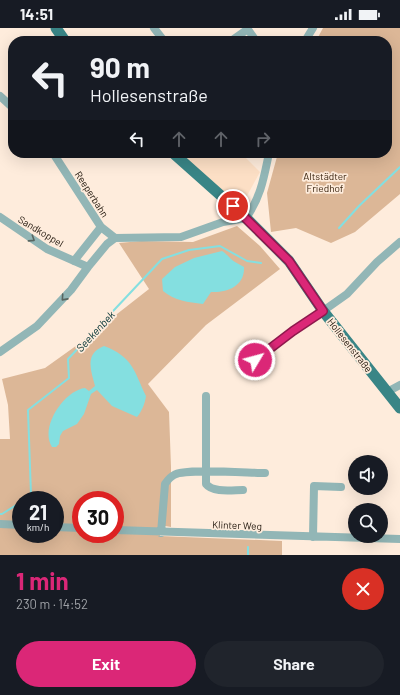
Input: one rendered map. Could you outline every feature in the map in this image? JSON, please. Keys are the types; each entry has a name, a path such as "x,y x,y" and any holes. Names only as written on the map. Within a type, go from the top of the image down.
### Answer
{"main road":[{"name":"Hollesenstraße","path":"179,158 246,218 289,261 323,311 400,408"}],"street":[{"path":"154,28 160,36"},
{"path":"237,36 247,28"},
{"path":"0,96 8,103"},
{"name":"Reeperbahn","path":"56,158 101,227 115,238"},
{"path":"0,352 37,326 71,290 107,244 115,238 181,237 223,222 246,218 254,207 262,187 268,158"},
{"name":"Sandkoppel","path":"0,217 47,249 88,267"},
{"path":"74,261 101,227"},
{"path":"251,363 293,331 347,294 377,262 400,242"},
{"path":"387,392 400,385"},
{"path":"206,396 206,484 212,489 243,490"},
{"path":"161,533 165,484 174,474 186,472 265,473"},
{"path":"313,537 314,486 341,487"},
{"path":"0,524 12,525"},
{"name":"Klinter Weg","path":"124,531 161,533 400,539"}],"shaded area":[{"path":"186,158 246,158 260,172 241,207"}],"green space":[{"name":"Altstädter Friedhof","path":"323,28 400,28 400,194 355,232 331,243 296,228 271,232 267,193 277,158 392,158 392,36 319,36"},
{"path":"237,226 260,246 280,269 206,325 148,384 169,412 171,527 159,525 160,536 282,541 282,555 0,555 0,439 10,439 8,405 2,379 45,368 80,343 149,289 119,243 141,241 193,242"}],"water":[{"path":"222,251 233,261 244,267 242,279 234,287 229,290 211,292 203,304 177,299 163,291 162,279 175,267 194,258"},
{"path":"104,346 114,350 127,360 135,372 146,396 142,410 137,417 112,406 97,390 91,394 84,414 77,424 63,431 60,436 59,444 56,447 52,447 49,439 51,420 62,402 70,395 77,390 85,388 89,391 95,386 90,363 91,358 98,349"}],"waterway":[{"name":"Seekenbek","path":"339,228 359,206 400,167"},
{"name":"Seekenbek","path":"31,491 28,410 69,378 68,359 162,259 189,250 220,246 247,261 261,263"},
{"name":"Seekenbek","path":"0,514 12,508"},
{"path":"248,547 248,555"}],"route":[{"path":"233,206 289,261 323,311 293,331 255,360"}]}
